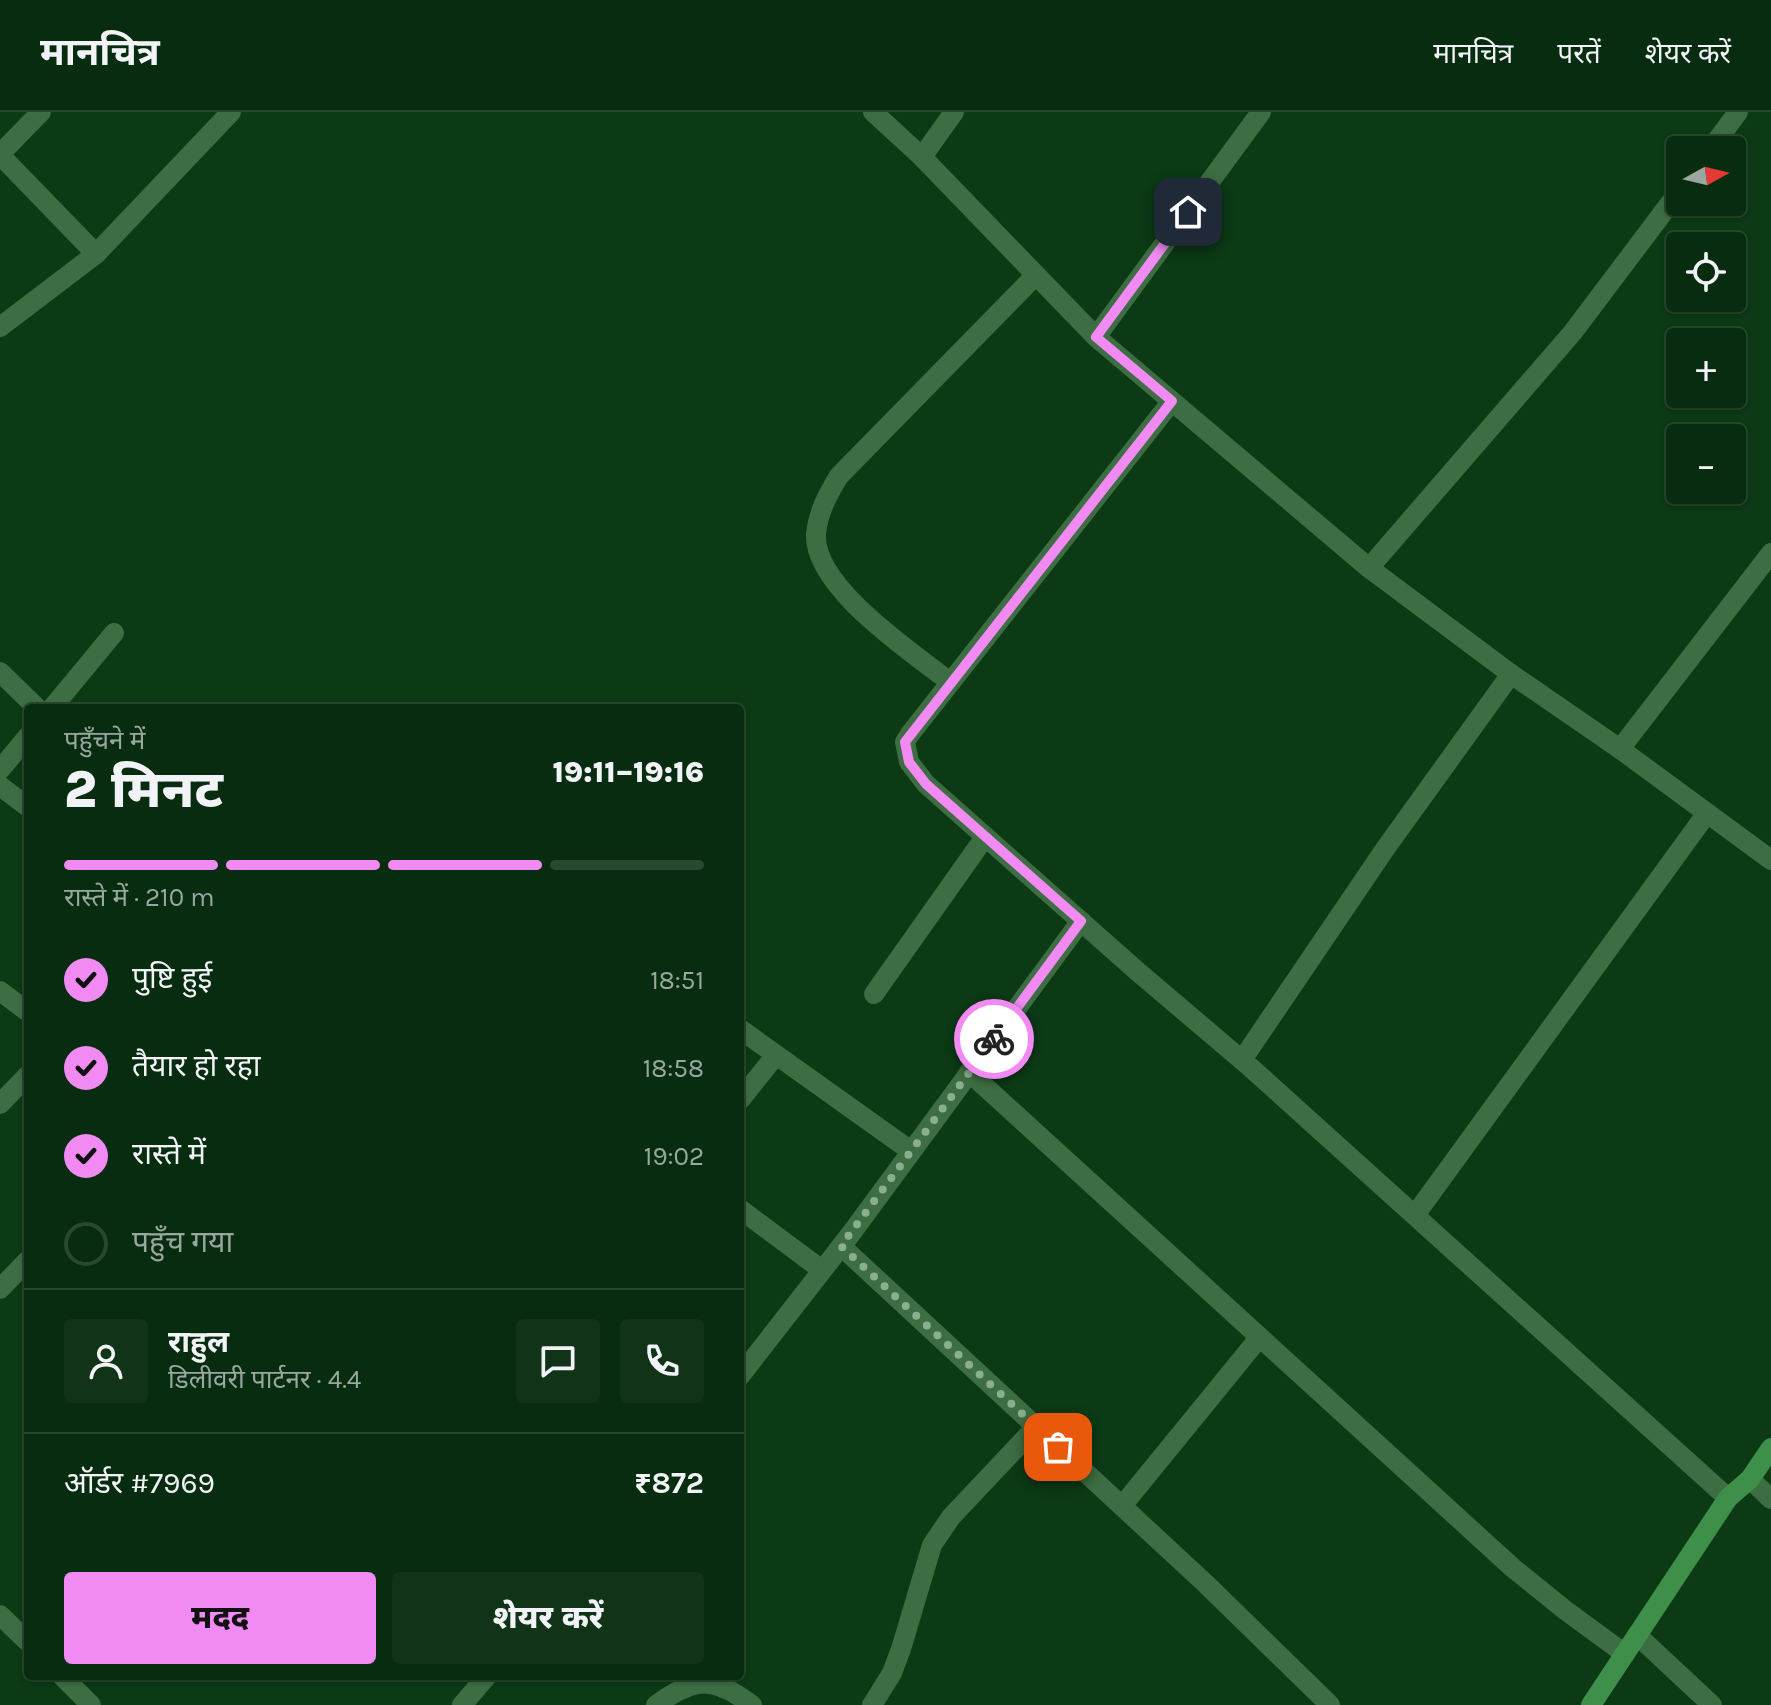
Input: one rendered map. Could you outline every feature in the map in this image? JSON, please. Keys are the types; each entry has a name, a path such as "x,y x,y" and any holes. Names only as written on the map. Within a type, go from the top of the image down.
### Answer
{"street":[{"path":"41,112 0,154 96,254"},
{"path":"0,327 96,254 231,112"},
{"path":"873,112 922,157 1096,337 1369,568 1771,860"},
{"path":"922,157 954,112"},
{"path":"1096,337 1261,112"},
{"path":"1720,136 1738,112"},
{"path":"1369,568 1573,332 1666,209"},
{"path":"950,682 864,614 832,580 822,561 816,536 823,503 839,476 1036,275"},
{"path":"1172,401 910,734 905,742 905,752 915,772 985,837 1242,1060 1728,1498"},
{"path":"1620,749 1771,553"},
{"path":"55,704 114,633"},
{"path":"0,672 33,704"},
{"path":"1242,1060 1385,849 1511,674"},
{"path":"0,770 24,741"},
{"path":"0,786 24,804"},
{"path":"1415,1215 1707,813"},
{"path":"874,994 985,837"},
{"path":"744,1371 841,1246 1081,921"},
{"path":"0,991 24,1009"},
{"path":"744,1032 911,1151"},
{"path":"744,1095 776,1055"},
{"path":"969,1072 1513,1568 1625,1654"},
{"path":"0,1104 24,1079"},
{"path":"744,1212 822,1270"},
{"path":"841,1246 1206,1584 1330,1705"},
{"path":"0,1289 24,1264"},
{"path":"1122,1506 1259,1338"},
{"path":"872,1705 892,1673 901,1649 932,1545 951,1517 1036,1427"},
{"path":"1591,1705 1728,1498 1750,1479 1771,1448"},
{"path":"1750,1479 1771,1499"},
{"path":"0,1615 24,1638"},
{"path":"1637,1635 1712,1705"},
{"path":"66,1680 91,1705"},
{"path":"462,1705 484,1680"},
{"path":"656,1705 683,1686 708,1683 733,1691 752,1705"}],"way so far":[{"path":"994,1039 841,1246 1058,1447"}],"route":[{"path":"994,1039 1081,921 926,784 909,762 905,742 1172,401 1096,337 1188,212"}]}
